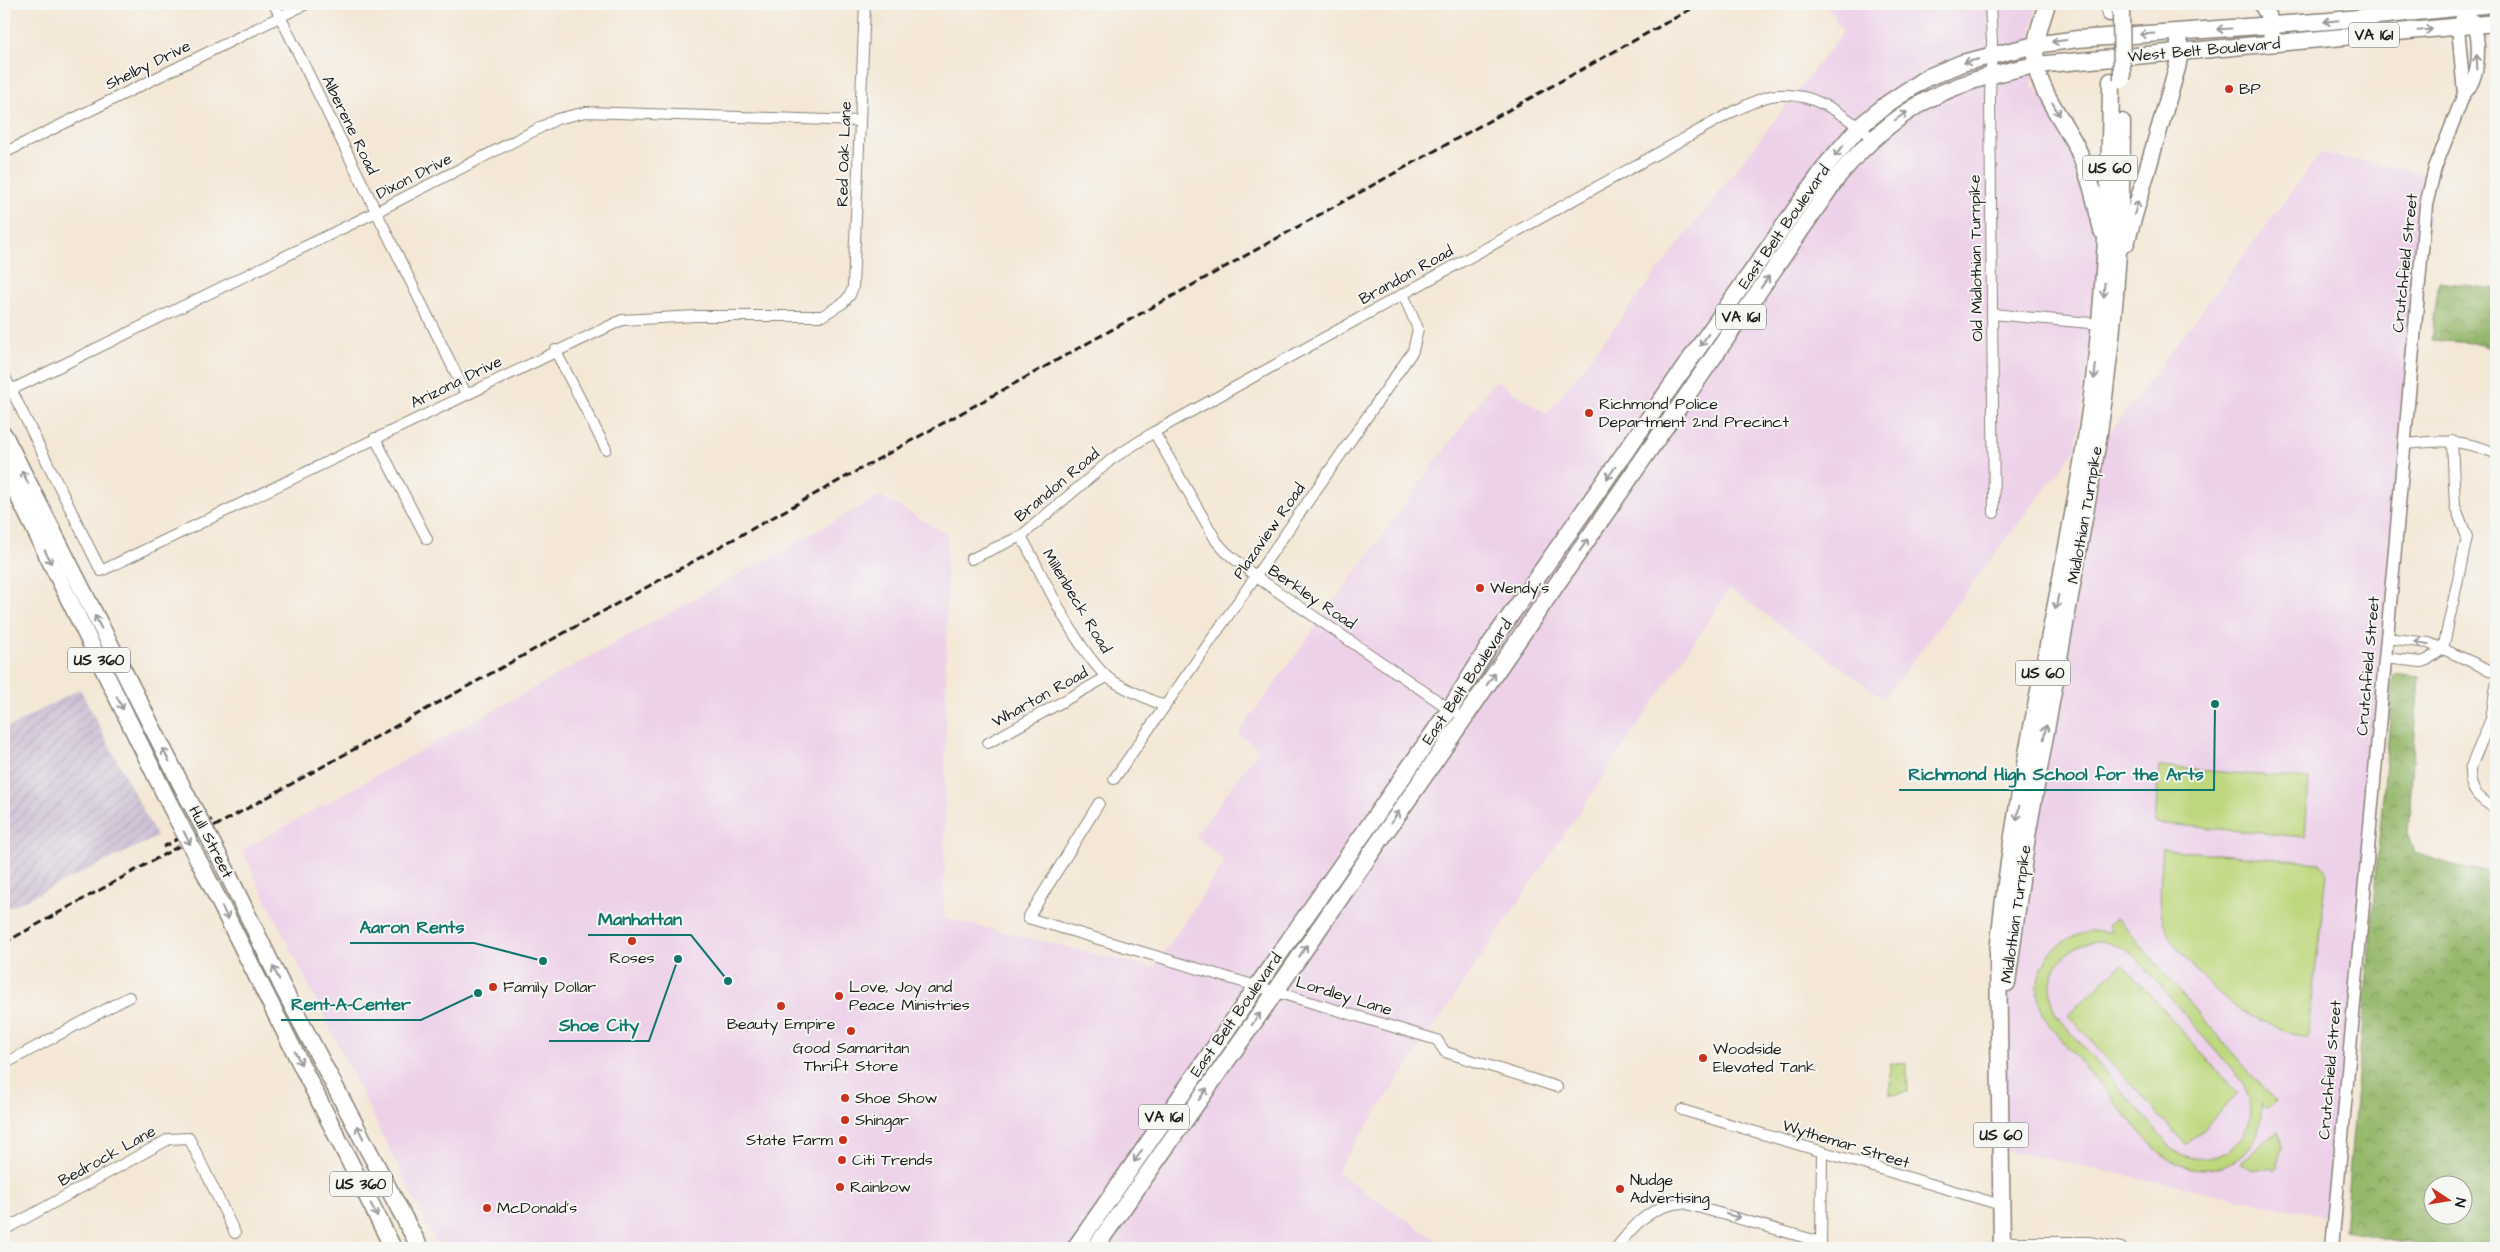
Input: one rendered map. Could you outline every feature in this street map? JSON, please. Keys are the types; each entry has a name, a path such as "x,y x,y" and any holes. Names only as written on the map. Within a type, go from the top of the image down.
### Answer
{"main road":[{"path":"2047,4 2035,45 2036,65 2046,91 2078,150 2090,181 2107,255"},
{"path":"2262,4 2270,26 2272,44"},
{"name":"VA 161","path":"2270,26 2494,4"},
{"name":"Midlothian Turnpike","path":"2001,1022 2027,836 2101,424 2112,340 2121,216 2115,8"},
{"name":"VA 161","path":"2458,27 2496,23"},
{"name":"West Belt Boulevard","path":"2116,36 2270,26"},
{"name":"West Belt Boulevard","path":"2119,58 2458,27"},
{"path":"2118,271 2180,53 2178,32"},
{"name":"East Belt Boulevard","path":"1075,1248 1450,709 1491,643 1828,163 1860,127 1887,104 1926,78 1953,66 2035,45 2116,36"},
{"name":"East Belt Boulevard","path":"1095,1248 1276,991 1839,175 1872,138 1896,119 1952,87 1997,73 2036,65 2119,58"},
{"path":"1997,73 2029,78 2046,91"},
{"name":"Midlothian Turnpike","path":"2002,1245 2001,1022 1998,953 2010,864 2084,452 2101,324 2107,255 2116,80"},
{"name":"Hull Street","path":"4,435 221,860 284,990 420,1248"},
{"name":"Hull Street","path":"4,466 171,807 394,1248"}],"street":[{"name":"Alberene Road","path":"274,4 466,394"},
{"name":"Shelby Drive","path":"4,153 306,4"},
{"name":"Red Oak Lane","path":"843,303 850,296 853,286 865,4"},
{"name":"Old Midlothian Turnpike","path":"1990,4 1992,56 1997,73 1992,314 1994,513"},
{"name":"Crutchfield Street","path":"2332,1248 2386,638 2429,188 2464,94 2472,86 2477,72 2475,26 2467,6"},
{"name":"Crutchfield Street","path":"2464,94 2458,27 2467,6"},
{"name":"Brandon Road","path":"971,559 1021,536 1112,459 1154,432 1734,111 1770,96 1786,95 1810,98 1823,103 1860,127 1872,138"},
{"name":"Dixon Drive","path":"11,390 376,212 557,119 586,112 860,121"},
{"name":"Plazaview Road","path":"1114,779 1413,351 1418,329 1403,294"},
{"name":"Arizona Drive","path":"11,390 101,570 555,350 622,320 696,316 822,316 843,303"},
{"path":"1992,314 2101,324"},
{"path":"555,350 606,449"},
{"path":"4,375 11,390"},
{"name":"Berkley Road","path":"1154,432 1218,542 1226,552 1255,576 1464,719"},
{"path":"376,438 427,539"},
{"path":"2405,444 2452,441 2477,445 2495,453"},
{"path":"2385,658 2421,662 2443,649 2467,537 2455,506 2452,441"},
{"name":"Millenbeck Road","path":"1021,536 1080,642 1108,677 1164,706"},
{"path":"2386,638 2429,643 2496,673"},
{"name":"Wharton Road","path":"988,744 1108,677"},
{"path":"2496,686 2491,720 2470,770 2469,778 2475,794 2496,809"},
{"name":"Lordley Lane","path":"1099,803 1028,918 1437,1040 1445,1052 1557,1087"},
{"path":"4,1064 129,997"},
{"name":"Wythemar Street","path":"1682,1110 2001,1205"},
{"name":"Bedrock Lane","path":"4,1230 169,1139 189,1138 235,1233"},
{"path":"1616,1248 1640,1219 1668,1204 1683,1203 1821,1245 1822,1152"},
{"path":"2002,1245 2089,1242 2121,1248"}],"shaded area":[{"path":"1827,4 2037,4 2032,27 2032,86 2042,95 2088,185 2101,242 2099,296 2075,450 1884,698 1730,589 1336,1172 1444,1245 1442,1248 438,1248 242,850 880,496 947,534 944,918 1154,968 1225,861 1195,836 1259,749 1238,734 1495,380 1547,414 1843,32"},
{"path":"2321,153 2432,175 2332,1218 2000,1149 2001,1022 2098,448"},
{"path":"80,689 157,837 4,910 4,730"}],"green space":[{"path":"2439,282 2496,289 2496,349 2472,343 2431,340"},
{"path":"2394,674 2419,677 2408,833 2415,853 2466,869 2496,872 2496,1248 2438,1248 2344,1231"},
{"path":"2159,767 2309,779 2305,837 2155,823"},
{"path":"2163,849 2320,863 2327,874 2307,1038 2270,1025 2242,1011 2204,979 2178,948 2168,933 2161,912 2160,885"},
{"path":"2117,918 2275,1102 2267,1110 2261,1105 2260,1125 2253,1142 2242,1155 2227,1164 2211,1169 2193,1168 2175,1163 2158,1152 2053,1030 2042,1011 2038,993 2039,975 2046,960 2057,947 2073,937 2091,932 2112,932 2108,925","holes":["2102,941 2121,947 2133,954 2242,1082 2249,1100 2249,1117 2244,1132 2235,1145 2222,1154 2206,1158 2189,1157 2172,1149 2057,1016 2050,990 2052,977 2057,965 2065,956 2075,948 2088,943"]},
{"path":"2122,963 2238,1094 2186,1145 2068,1015"},
{"path":"1890,1063 1907,1064 1908,1092 1890,1094"},
{"path":"2278,1130 2282,1147 2277,1163 2279,1166 2274,1170 2272,1167 2253,1171 2240,1163"}],"railway":[{"path":"4,943 1700,4"},
{"path":"163,847 213,819"}],"place":[{"name":"BP","path":"2229,89"},
{"name":"Richmond Police Department 2nd Precinct","path":"1589,413"},
{"name":"Wendy's","path":"1480,588"},
{"name":"Richmond High School for the Arts","path":"2215,704"},
{"name":"Roses","path":"632,941"},
{"name":"Shoe City","path":"678,959"},
{"name":"Aaron Rents","path":"543,961"},
{"name":"Manhattan","path":"728,981"},
{"name":"Family Dollar","path":"493,987"},
{"name":"Rent-A-Center","path":"478,993"},
{"name":"Love, Joy and Peace Ministries","path":"839,996"},
{"name":"Beauty Empire","path":"781,1006"},
{"name":"Good Samaritan Thrift Store","path":"851,1031"},
{"name":"Woodside Elevated Tank","path":"1703,1058"},
{"name":"Shoe Show","path":"845,1098"},
{"name":"Shingar","path":"845,1120"},
{"name":"State Farm","path":"843,1140"},
{"name":"Citi Trends","path":"842,1160"},
{"name":"Rainbow","path":"840,1187"},
{"name":"Nudge Advertising","path":"1620,1189"},
{"name":"McDonald's","path":"487,1208"}]}
